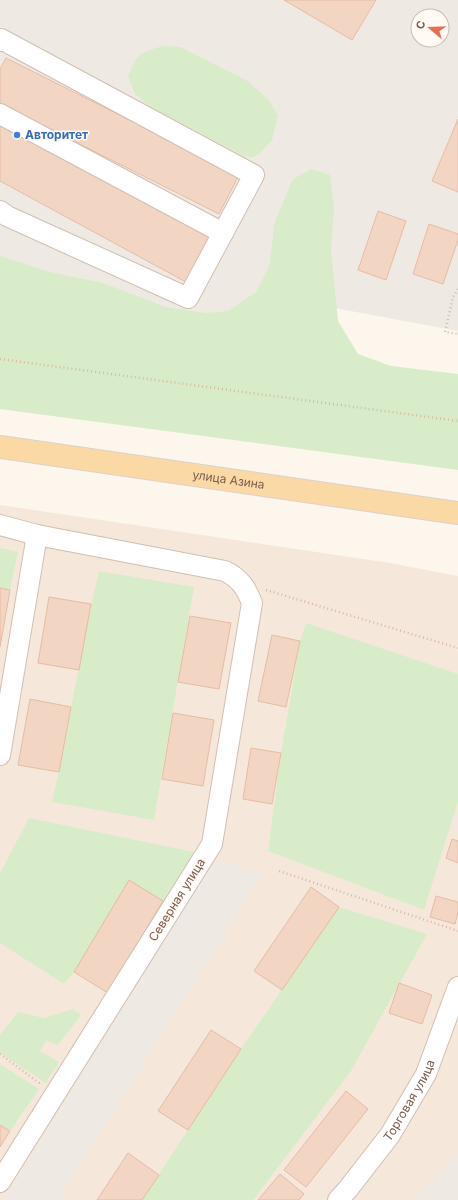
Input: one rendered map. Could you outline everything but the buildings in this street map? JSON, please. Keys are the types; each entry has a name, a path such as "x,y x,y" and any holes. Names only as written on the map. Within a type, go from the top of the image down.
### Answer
{"main road":[{"name":"улица Азина","path":"0,447 458,513"}],"street":[{"path":"0,41 1,39 254,175 188,298 7,216 0,211"},
{"path":"0,114 223,233"},
{"path":"0,525 37,535 225,570 241,582"},
{"path":"0,755 37,535"},
{"name":"Северная улица","path":"0,1182 212,844 252,603 248,592 241,582"},
{"name":"Торговая улица","path":"348,1196 390,1134 426,1074 458,987"}],"path":[{"path":"458,289 453,298 445,332 458,334"},
{"path":"0,358 458,421"},
{"path":"241,582 458,648"},
{"path":"279,871 458,931"},
{"path":"0,1054 39,1083 46,1109"}],"shaded area":[{"path":"0,0 458,0 458,331 313,304 301,338 0,306"},
{"path":"0,505 390,563 458,576 458,1200 0,1200"},
{"path":"214,858 262,875 58,1200 4,1200"},
{"path":"458,1150 458,1200 407,1200 431,1183"}],"green space":[{"path":"163,46 181,47 246,80 269,100 278,116 272,140 259,154 251,158 242,155 149,106 135,94 128,76 134,63 140,55 149,50"},
{"path":"311,169 330,175 334,208 331,250 338,321 358,354 391,366 458,374 458,470 0,409 0,256 50,272 103,283 165,307 207,313 228,311 256,292 269,267 275,221 293,179"},
{"path":"0,548 18,552 10,590 0,588"},
{"path":"99,571 194,587 154,820 52,802 86,628"},
{"path":"306,623 458,674 458,801 424,910 268,851 281,753 300,641"},
{"path":"29,818 194,852 163,901 129,880 74,972 64,984 0,943 0,873"},
{"path":"339,907 427,934 351,1071 253,1200 142,1200 241,1049"},
{"path":"73,1009 81,1015 58,1045 46,1041 40,1051 59,1062 46,1083 0,1053 0,1035 18,1012 44,1018"},
{"path":"0,1064 39,1089 10,1131 0,1125"}],"place":[{"name":"Авторитет","path":"17,135"}]}
